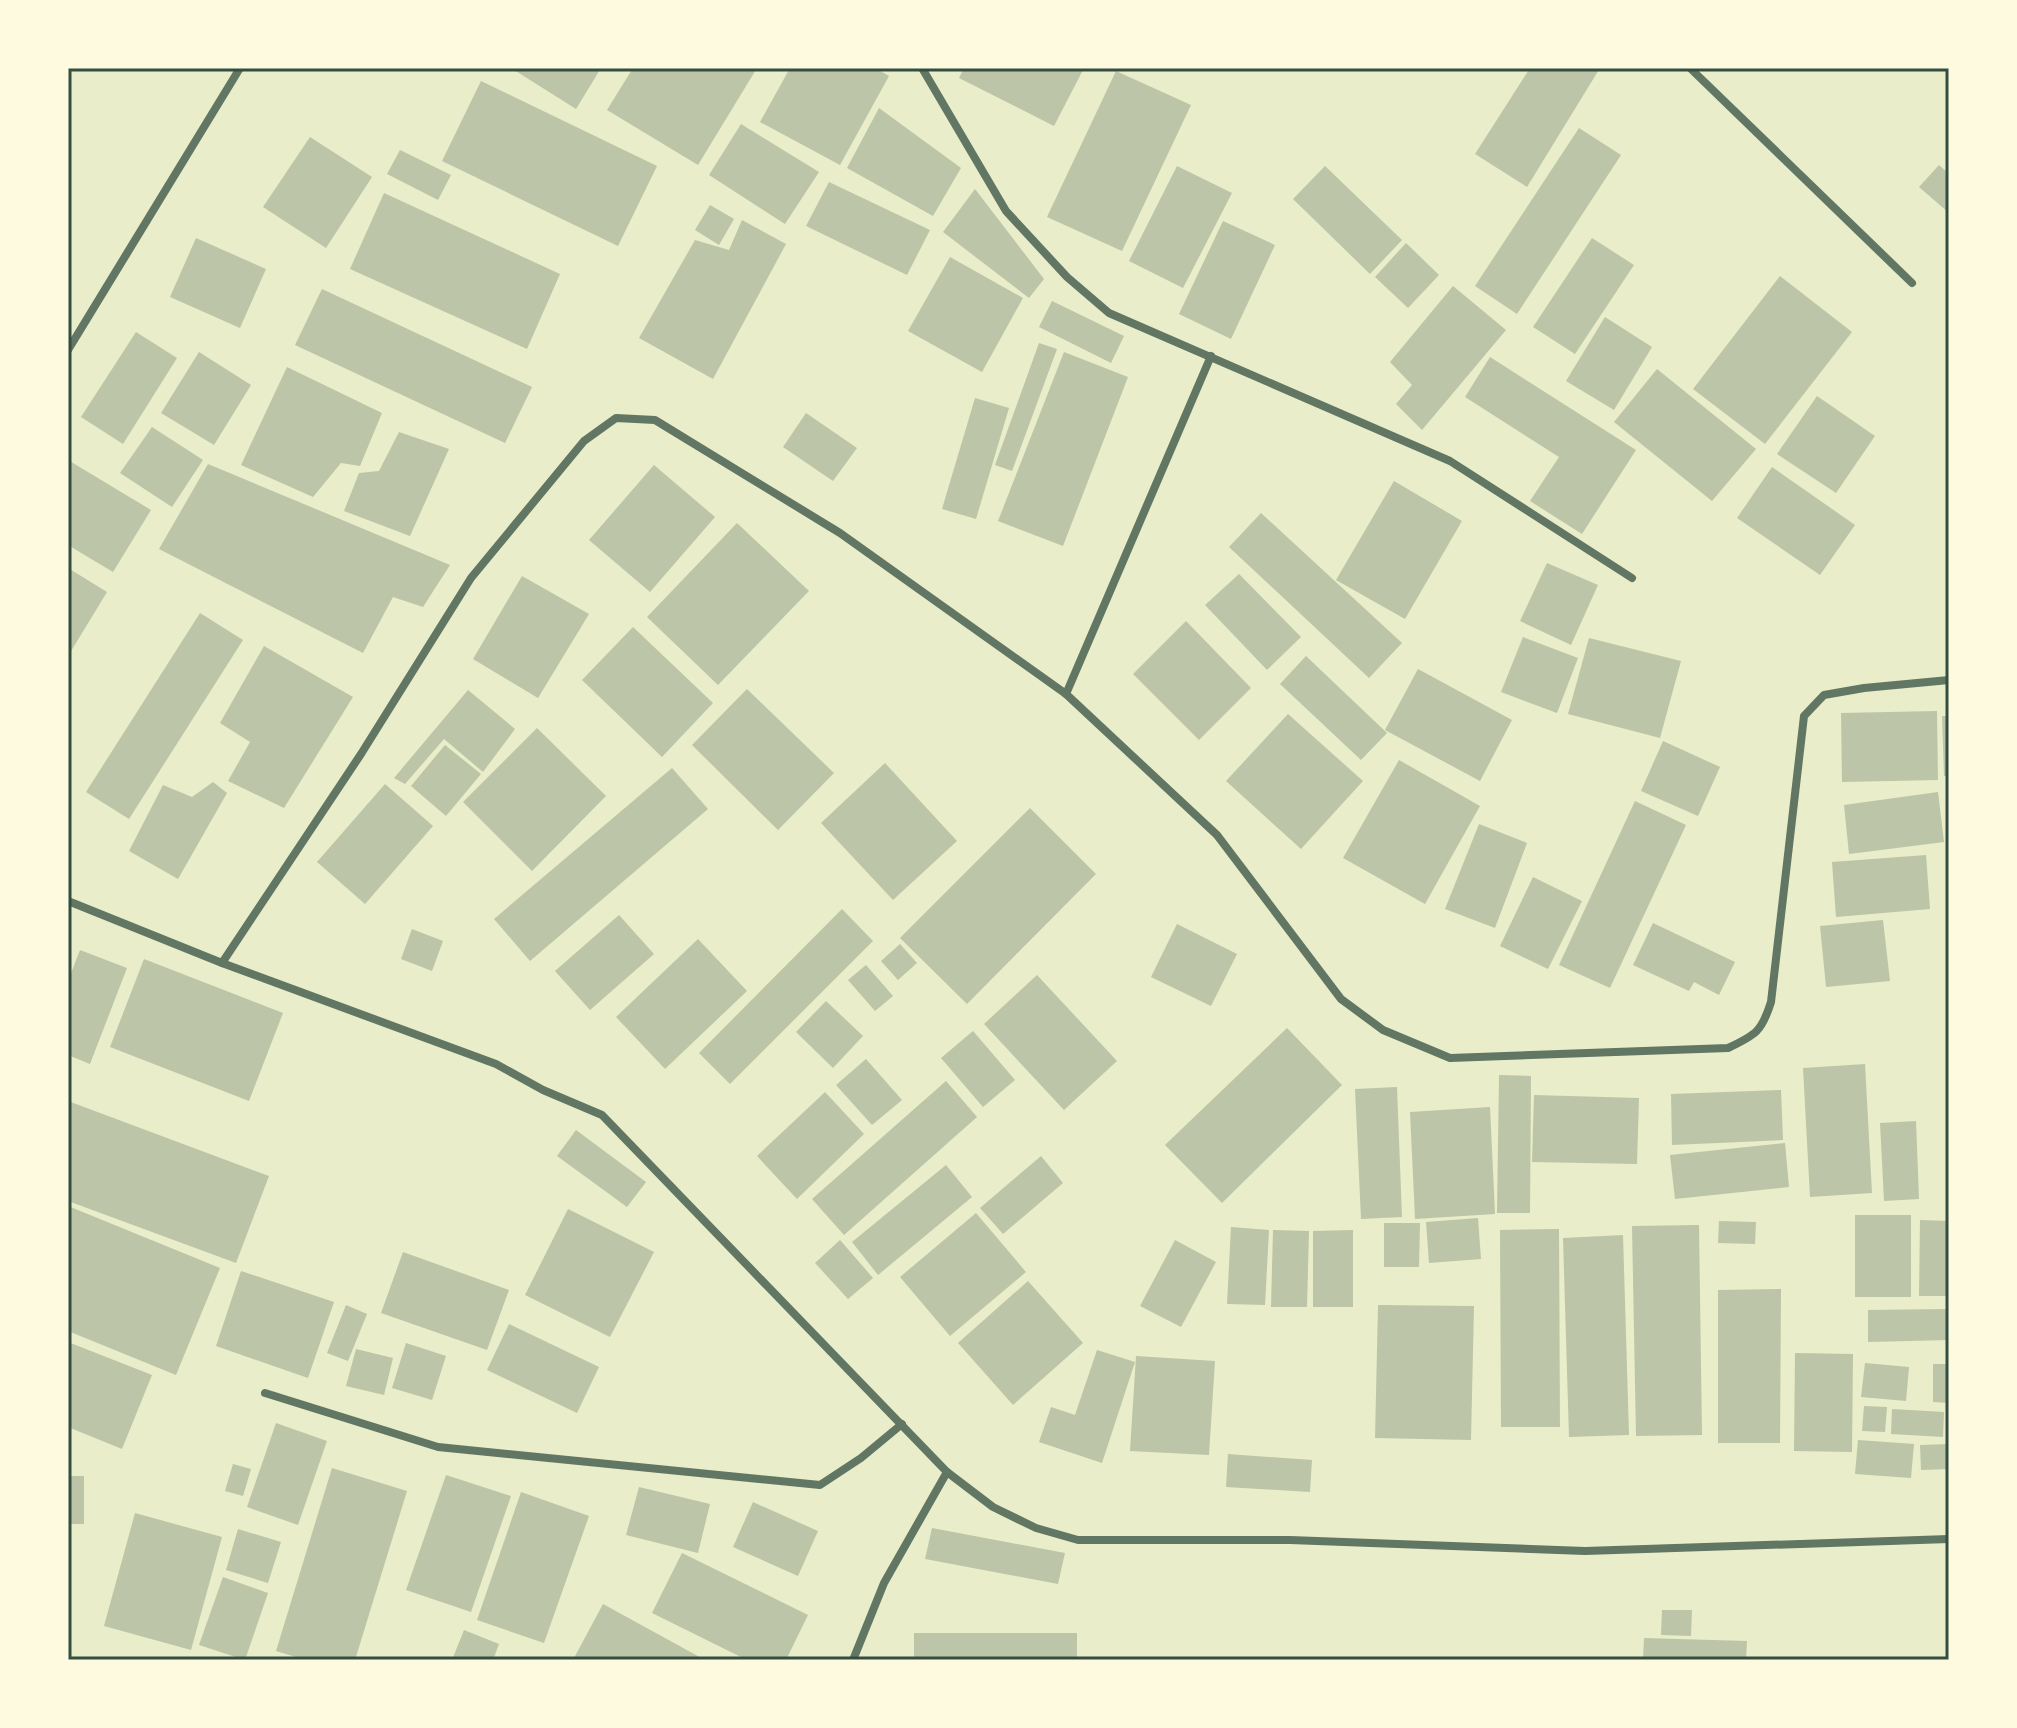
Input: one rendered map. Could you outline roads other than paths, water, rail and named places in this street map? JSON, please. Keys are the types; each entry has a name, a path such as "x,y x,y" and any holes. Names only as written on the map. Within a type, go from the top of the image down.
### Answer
{"street":[{"path":"68,350 240,68"},
{"path":"922,68 1006,211 1067,277 1109,313 1450,461 1632,578"},
{"path":"1690,68 1912,283"},
{"path":"1066,694 1211,356"},
{"path":"222,963 361,754 471,578 584,441 616,418 655,420 840,533 1066,694 1217,835 1341,999 1383,1030 1450,1058 1728,1048 1748,1039 1764,1024 1771,1002 1804,716 1824,695 1949,680"},
{"path":"68,901 222,963 496,1064 543,1090 602,1115 947,1472 993,1507 1036,1528 1078,1540 1290,1540 1585,1551 1949,1539"},
{"path":"265,1393 438,1447 820,1485 861,1458 902,1424"},
{"path":"853,1660 884,1583 947,1472"}]}
